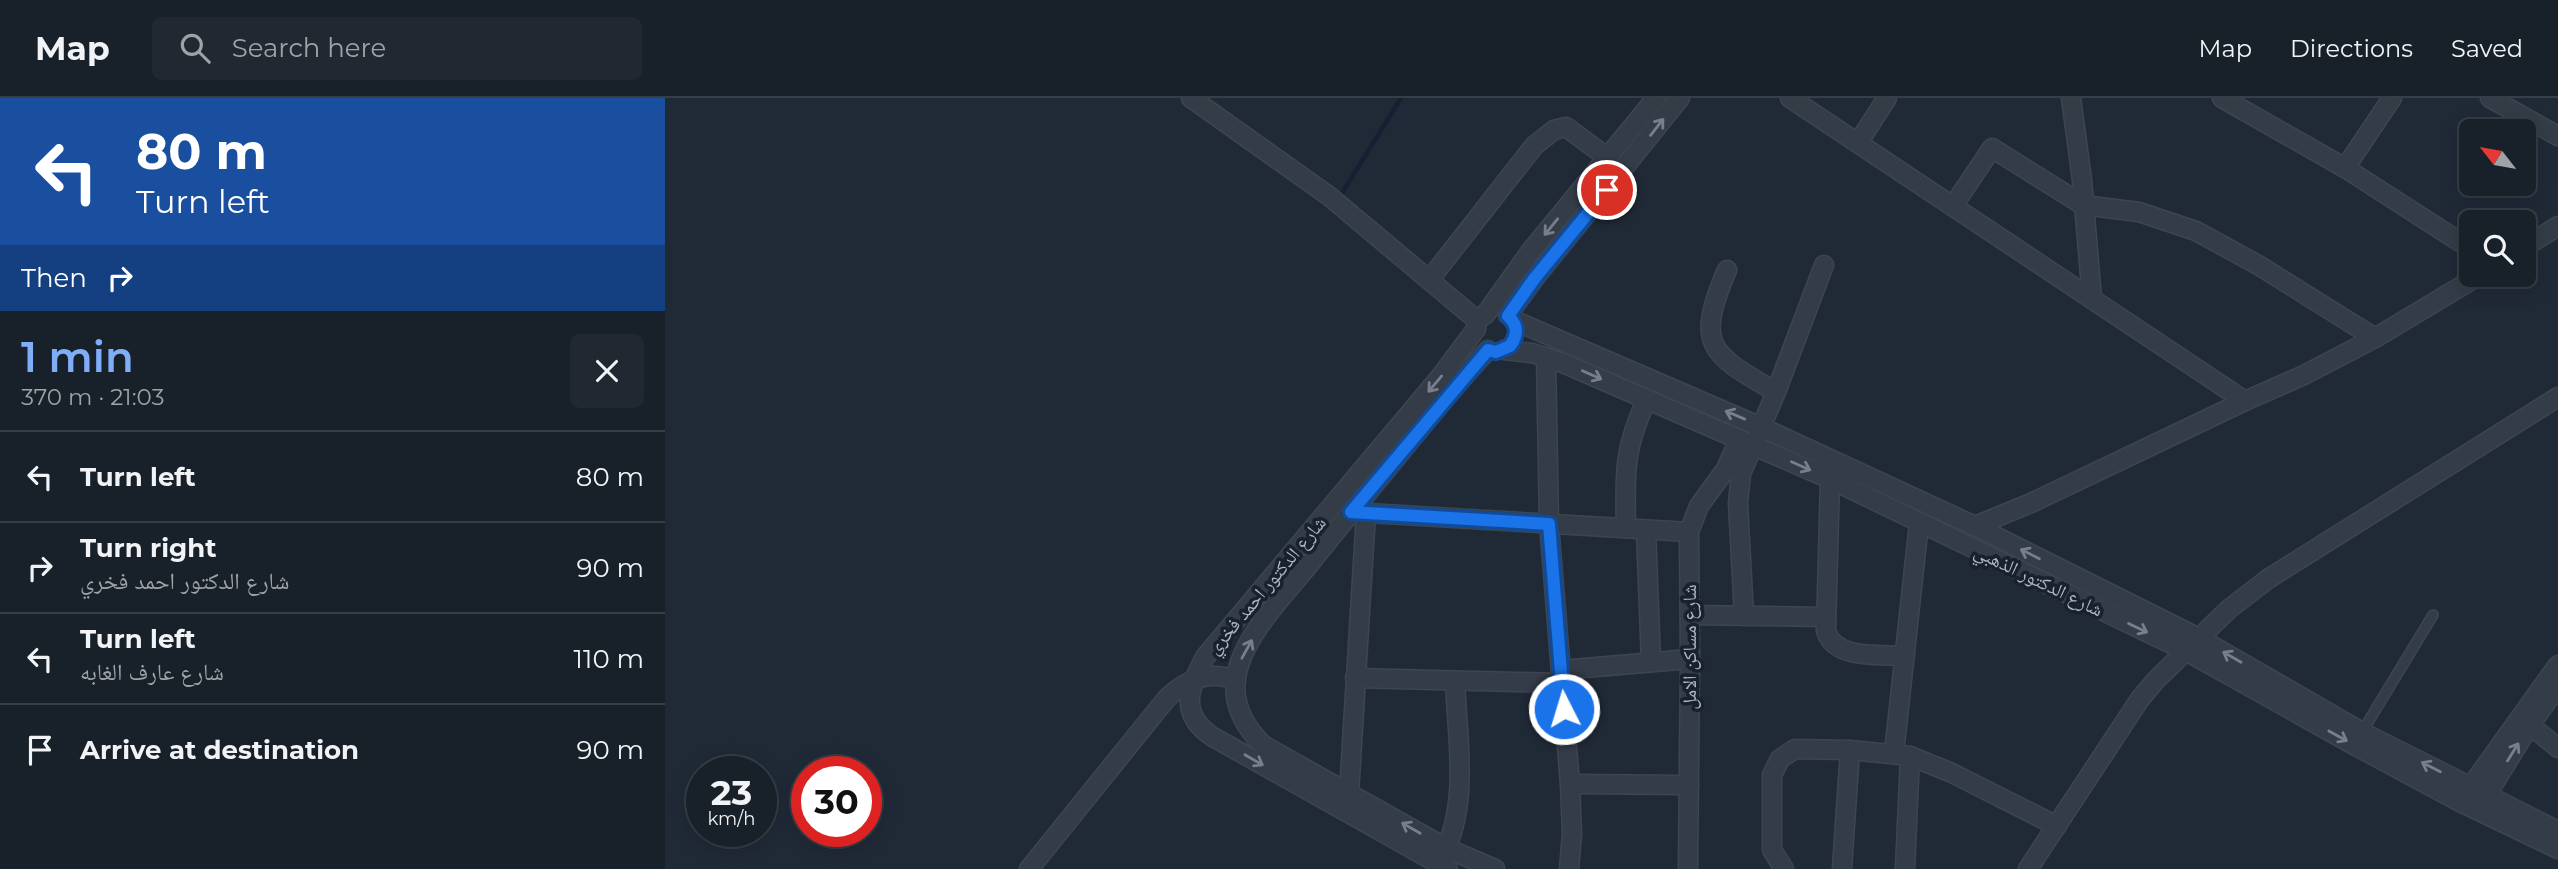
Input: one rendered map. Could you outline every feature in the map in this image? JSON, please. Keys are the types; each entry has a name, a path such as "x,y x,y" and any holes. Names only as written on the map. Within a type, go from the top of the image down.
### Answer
{"street":[{"path":"1191,98 1329,196 1430,279 1480,322 1481,345 1496,350 1514,341 1516,327 1511,318 1501,312 1480,322"},
{"name":"شارع الدكتور احمد فخري","path":"1495,869 1442,863 1213,737 1196,722 1189,701 1194,679 1205,657 1425,396 1530,252 1656,98"},
{"path":"1511,318 1534,279 1680,98"},
{"path":"1790,98 2245,401"},
{"path":"1858,143 1887,98"},
{"path":"2071,98 2092,299"},
{"path":"2222,98 2345,168 2459,241"},
{"path":"2345,168 2392,98"},
{"path":"2490,98 2558,136"},
{"path":"1430,279 1516,166 1545,136 1566,127 1608,158"},
{"path":"1953,206 1992,148 2083,205 2139,212 2187,227 2260,266 2375,338"},
{"path":"2536,240 2558,226"},
{"path":"1744,616 1739,488 1746,442 1761,426 1776,392 1824,265"},
{"path":"1727,270 1711,321 1713,344 1732,367 1776,392"},
{"path":"1975,526 2031,503 2304,375 2375,338 2460,287"},
{"name":"شارع الدكتور الذهبي","path":"1511,318 1761,426 1975,526 2473,798 2558,831"},
{"name":"شارع الدكتور احمد فخري","path":"1442,863 1349,793 1263,745 1250,732 1241,717 1236,698 1236,680 1240,662 1261,624 1496,350"},
{"name":"شارع الدكتور الذهبي","path":"1496,350 1546,357 1647,399 1830,479 1919,523 2193,645 2362,732 2558,849"},
{"path":"1546,357 1549,524 1570,784 1572,834 1569,869"},
{"path":"2028,869 2140,699 2229,609 2267,579 2558,397"},
{"path":"1626,528 1626,455 1647,399"},
{"name":"شارع مساكن الامل","path":"1688,869 1689,532 1699,506 1746,442"},
{"path":"1830,479 1826,617 1829,640 1836,648 1846,651 1905,656"},
{"path":"1349,793 1356,678 1358,512 1689,532"},
{"path":"1905,869 1902,755 1905,656 1919,523"},
{"path":"1646,530 1651,662"},
{"path":"1690,615 1826,617"},
{"path":"1356,678 1455,681 1561,677 1651,662 1690,659"},
{"path":"2473,798 2558,665"},
{"path":"1029,869 1167,698 1194,679 1215,675 1236,680"},
{"path":"1442,863 1455,820 1459,791 1455,681"},
{"path":"2473,798 2558,686"},
{"path":"1213,737 1229,730 1241,717"},
{"path":"2530,725 2558,748"},
{"path":"1784,869 1772,850 1772,775 1780,759 1795,749 1902,755 1952,773 2057,826"},
{"path":"1842,869 1850,750"},
{"path":"1570,784 1689,785"}],"lane":[{"path":"2362,732 2433,615"}],"waterway":[{"path":"1339,198 1401,98"}],"route":[{"path":"1564,709 1549,524 1351,512 1488,350 1504,350 1514,341 1516,327 1508,316 1534,279 1607,190"}]}
